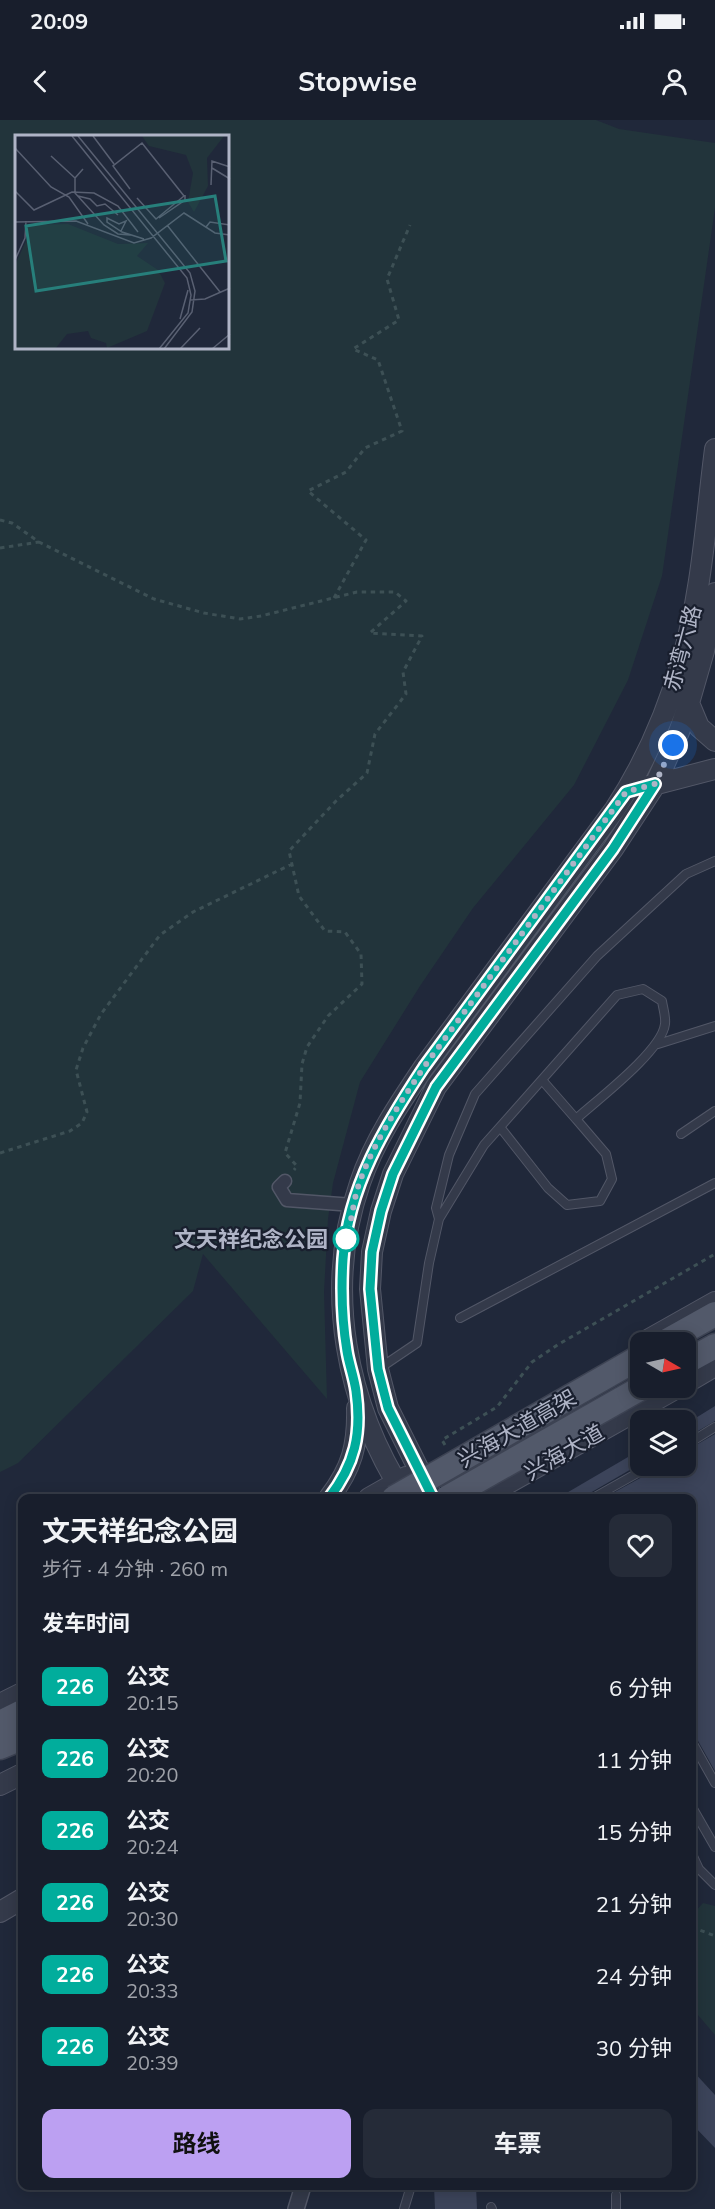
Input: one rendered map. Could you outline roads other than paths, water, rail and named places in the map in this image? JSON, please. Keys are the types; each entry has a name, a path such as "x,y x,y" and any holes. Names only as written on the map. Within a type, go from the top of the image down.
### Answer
{"main road":[{"path":"683,1332 715,1314"},
{"path":"696,1356 715,1346"},
{"name":"兴海大道高架","path":"399,1493 630,1363"},
{"name":"兴海大道高架","path":"454,1494 630,1395"},
{"path":"0,1723 18,1714"},
{"path":"0,1747 18,1740"}],"street":[{"name":"赤湾六路","path":"399,1493 375,1444 356,1390 347,1352 342,1304 343,1257 353,1205 372,1154 402,1100 626,792 651,746 682,659 697,586 715,448"},
{"name":"赤湾六路","path":"431,1494 388,1408 378,1369 370,1289 372,1252 381,1211 393,1174 436,1087 613,849 655,784 679,732 689,703 704,651 715,592"},
{"path":"689,703 699,727 715,741"},
{"path":"626,792 715,769"},
{"path":"285,1181 279,1187 287,1200 353,1205"},
{"path":"662,1332 715,1302"},
{"path":"399,1493 418,1470 630,1350"},
{"path":"696,1377 715,1366"},
{"path":"332,1494 342,1482 357,1444 356,1390"},
{"name":"兴海大道","path":"489,1494 659,1398"},
{"path":"505,1494 521,1476"},
{"path":"0,1704 18,1695"},
{"path":"0,1785 18,1776"},
{"path":"0,1911 18,1901"},
{"path":"296,2209 302,2190"}],"lane":[{"path":"439,1220 436,1208 449,1155 475,1094 597,956 686,873 715,861"},
{"path":"378,1369 417,1343 429,1263 439,1220 484,1145 617,995 643,989 662,1001 666,1024 658,1044 576,1119"},
{"path":"658,1044 715,1026"},
{"path":"500,1127 548,1188 567,1205 600,1201 612,1179 606,1154 542,1080"},
{"path":"681,1134 715,1111"},
{"path":"460,1318 715,1183"},
{"path":"696,1438 715,1427"},
{"path":"600,1494 632,1476"},
{"path":"696,1749 715,1783"},
{"path":"696,1814 715,1847"},
{"path":"696,1863 715,1886"},
{"path":"404,2209 410,2190"},
{"path":"616,2195 616,2209"}],"place":[{"name":"文天祥纪念公园","path":"346,1239"}]}
